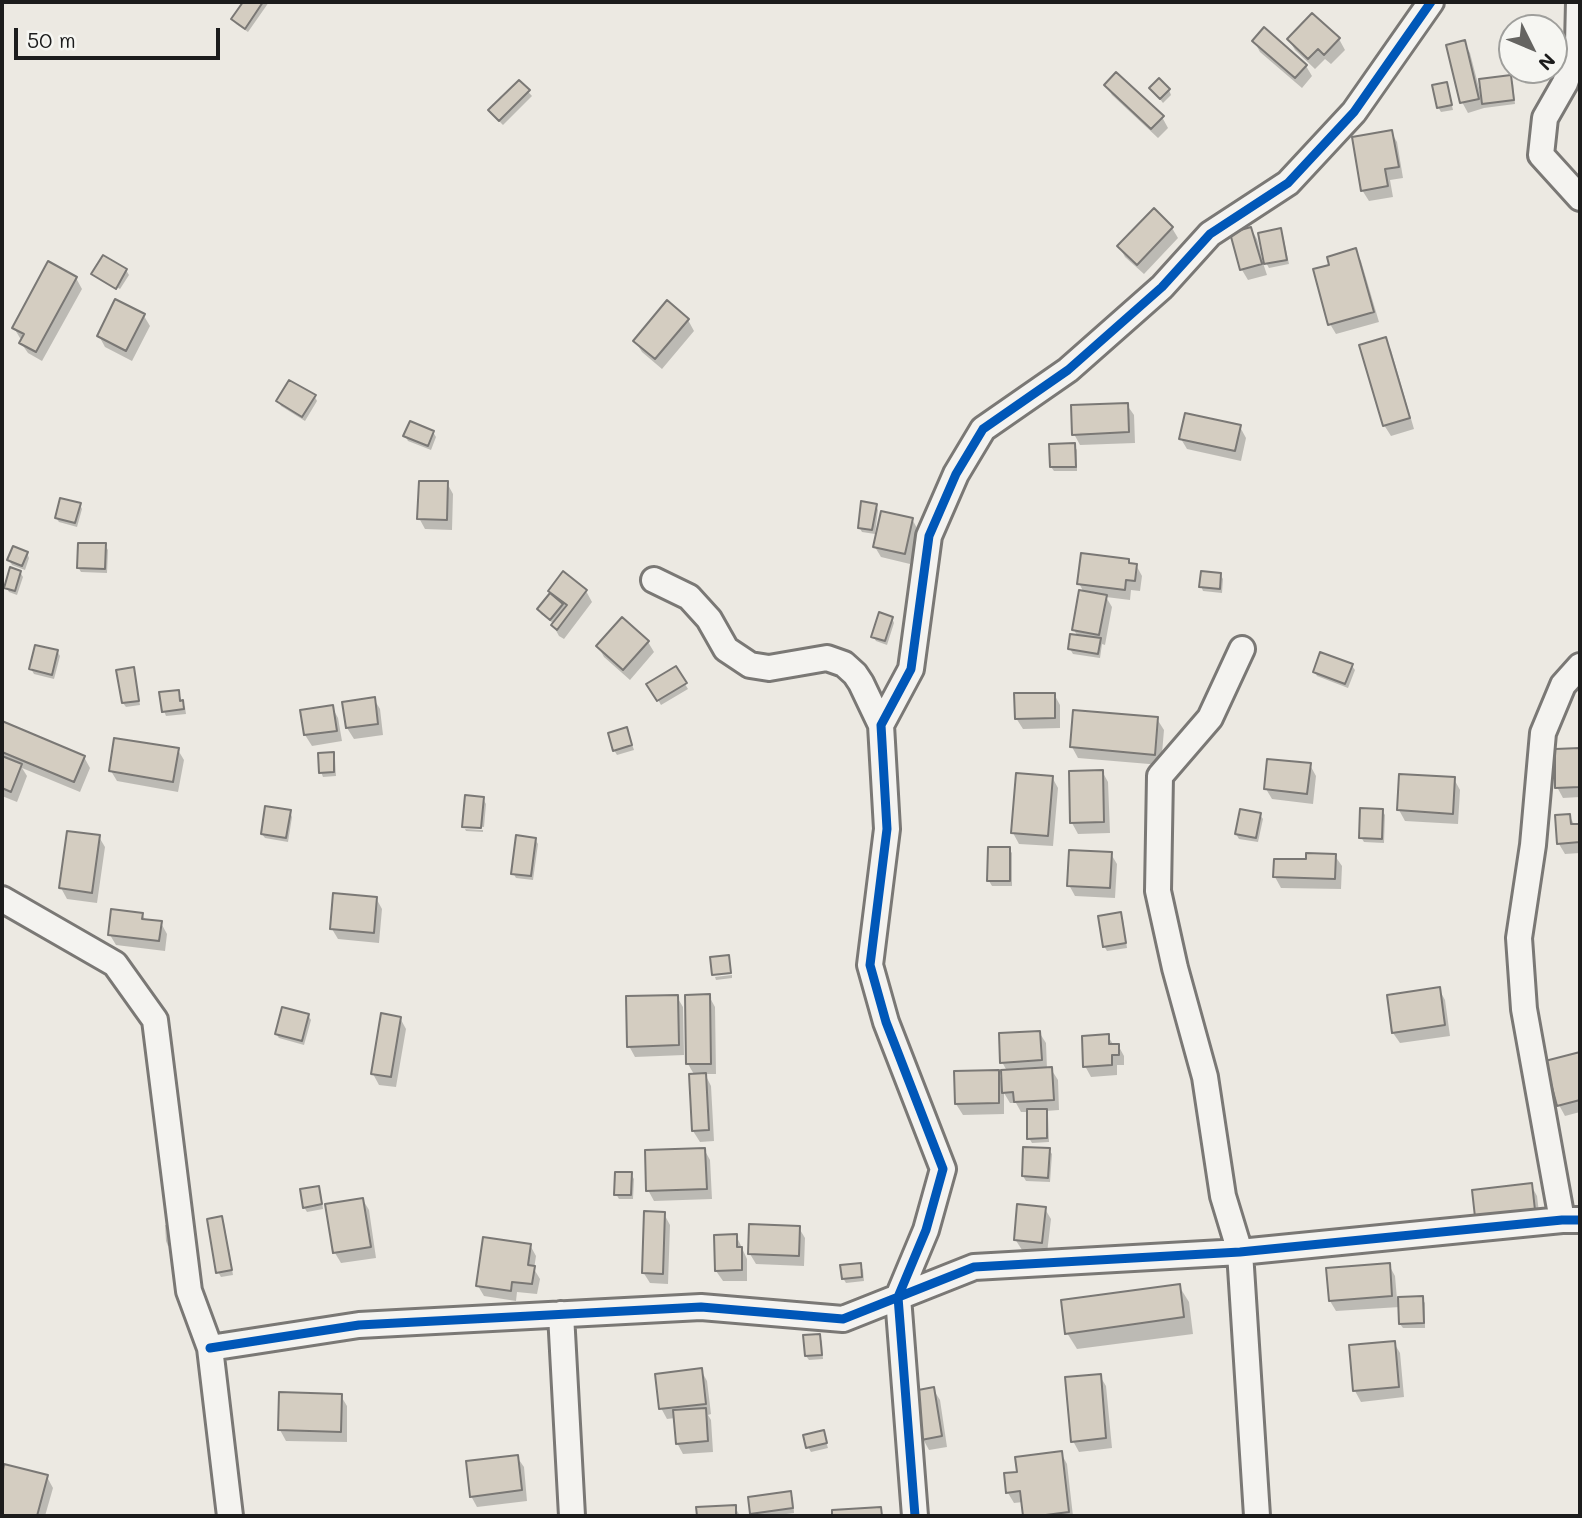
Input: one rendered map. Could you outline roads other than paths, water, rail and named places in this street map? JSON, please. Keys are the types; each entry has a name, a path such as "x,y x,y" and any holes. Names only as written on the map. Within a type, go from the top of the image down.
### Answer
{"street":[{"path":"881,724 911,669 929,536 956,474 983,429 1068,370 1162,288 1210,234 1288,183 1354,112 1431,2"},
{"path":"1578,2 1578,45 1565,83 1545,118 1541,155 1580,198"},
{"path":"654,580 689,597 709,619 726,649 750,665 769,668 827,658 844,664 861,683 881,724 887,829 870,965 886,1022 943,1169 926,1230 898,1297 915,1516"},
{"path":"1242,649 1210,718 1160,776 1158,891 1175,968 1205,1077 1223,1196 1240,1252 1257,1516"},
{"path":"210,1348 359,1325 701,1307 843,1319 974,1267 1240,1252 1571,1220 1524,1009 1519,938 1533,845 1543,733 1563,685 1580,666"},
{"path":"2,899 115,964 155,1020 190,1291 210,1348 230,1516"},
{"path":"561,1314 572,1516"}]}
